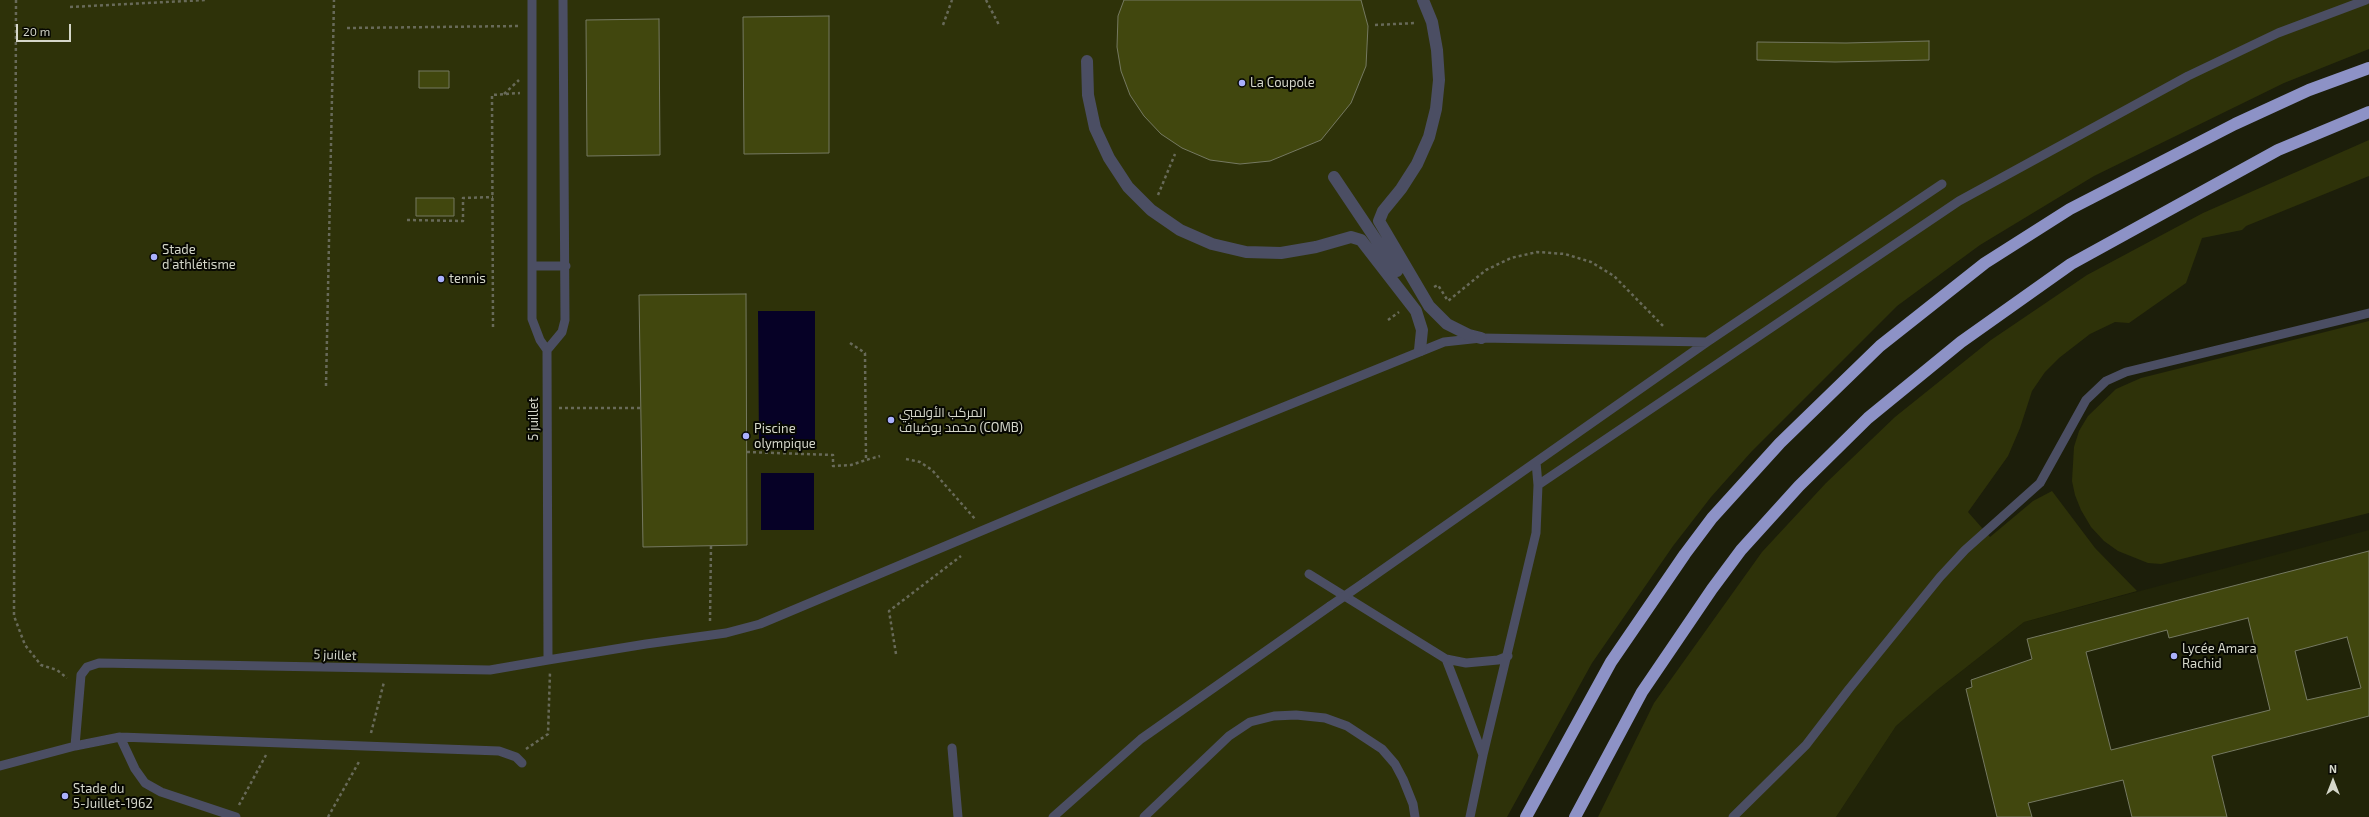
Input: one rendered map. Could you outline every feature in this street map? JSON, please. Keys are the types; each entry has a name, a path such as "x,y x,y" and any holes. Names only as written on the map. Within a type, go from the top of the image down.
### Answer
{"highway":[{"path":"1526,817 1611,662 1685,554 1712,518 1780,443 1880,346 1986,263 2070,209 2234,124 2309,90 2369,68"},
{"path":"1575,817 1642,692 1707,596 1741,550 1833,450 1868,418 1961,342 2071,264 2278,150 2369,112"}],"street":[{"path":"1420,350 1421,325 1397,271 1379,221 1382,211 1401,189 1417,164 1429,137 1436,109 1439,80 1432,22 1423,0"},
{"path":"1086,61 1088,95 1095,128 1109,158 1128,186 1151,210 1180,230 1212,244 1246,252 1281,253 1316,247 1345,238 1356,238 1366,243 1397,271 1422,295 1429,306 1447,324 1469,335 1481,338"},
{"path":"1334,177 1397,271"}],"lane":[{"path":"532,0 532,319 540,340 547,350 559,337 565,320 566,266 563,0"},
{"path":"1538,485 1959,201 2188,76 2278,33 2366,0"},
{"path":"1053,817 1141,739 1707,342 1942,184"},
{"path":"533,266 566,266"},
{"path":"1733,817 1806,746 1892,635 1940,577 1965,550 2040,483 2055,459 2082,406 2106,381 2126,372 2369,313"},
{"path":"548,660 710,636 760,624 985,531 1074,492 1420,350 1444,342 1481,338 1707,342"},
{"name":"5 juillet","path":"75,746 80,675 87,667 99,663 490,670 548,660 547,350"},
{"path":"1470,817 1483,755 1508,656 1536,533 1538,485 1536,462"},
{"path":"1309,574 1446,659 1466,663 1498,660 1508,656"},
{"path":"1446,659 1483,755"},
{"path":"1144,817 1228,736 1250,722 1274,716 1296,715 1325,718 1347,726 1382,749 1395,764 1403,779 1413,804 1415,817"},
{"path":"0,766 75,746 120,737 499,751 519,760"},
{"path":"120,737 135,769 145,783 161,792 234,816"},
{"path":"952,748 958,817"}],"path":[{"path":"16,0 14,616 25,645 41,665 57,670 79,686"},
{"path":"70,7 205,0"},
{"path":"326,386 334,0"},
{"path":"943,25 952,0"},
{"path":"986,0 999,25"},
{"path":"1375,25 1432,22"},
{"path":"347,28 532,26"},
{"path":"493,327 492,95 532,92"},
{"path":"1151,210 1175,154"},
{"path":"407,220 463,221 463,198 493,197"},
{"path":"1422,295 1438,285 1448,301 1486,270 1511,258 1537,252 1565,254 1591,262 1614,276 1676,341"},
{"path":"1388,320 1411,303"},
{"path":"850,342 865,353 866,460"},
{"path":"547,408 641,408"},
{"path":"747,452 833,454 833,466 851,465 880,456"},
{"path":"906,459 920,462 932,470 985,531"},
{"path":"710,546 710,636"},
{"path":"896,654 889,611 962,555"},
{"path":"519,760 548,734 551,678 548,660"},
{"path":"234,816 273,743"}],"shaded area":[{"name":"المركب الأولمبي محمد بوضياف (COMB)","path":"0,0 2369,0 2369,49 2284,83 2094,176 1980,245 1897,306 1752,451 1711,497 1673,546 1592,663 1507,817 0,817"},
{"path":"2369,140 2369,176 2246,226 2242,230 2202,238 2186,283 2129,323 2115,322 2090,334 2059,358 2045,372 2032,391 2020,428 2008,456 1968,512 1990,537 2033,501 2052,491 2095,548 2137,591 2024,622 1936,691 1896,726 1836,817 1598,817 1654,703 1762,552 1826,483 1895,417 1991,340 2087,275 2203,213"},
{"path":"758,311 815,311 815,445 759,446"},
{"path":"2369,321 2369,513 2161,564 2148,563 2118,551 2104,541 2091,527 2081,510 2075,495 2072,481 2074,447 2079,431 2088,416 2116,389 2141,378"},
{"path":"761,473 814,473 814,530 761,530"},
{"name":"Lycée Amara Rachid","path":"2369,530 2369,817 1836,817 1896,726 1936,691 2024,622"}],"building":[{"name":"La Coupole","path":"1124,0 1361,0 1368,26 1366,66 1351,103 1321,140 1270,161 1240,164 1210,160 1182,148 1161,134 1144,116 1130,95 1121,71 1117,47 1118,16"},
{"path":"829,16 829,153 744,154 743,17"},
{"path":"659,19 660,155 587,156 586,20"},
{"path":"1929,41 1929,60 1835,62 1757,60 1757,42 1846,43"},
{"path":"419,71 449,71 449,88 419,88"},
{"path":"416,198 454,198 454,216 416,216"},
{"path":"746,294 747,545 643,547 639,295"},
{"path":"2369,551 2369,716 2212,756 2227,817 2132,817 2123,780 2028,803 2032,817 1997,817 1966,689 1972,687 1971,680 2032,659 2027,639","holes":["2248,618 2270,710 2111,750 2086,652 2167,630 2169,638","2347,637 2361,688 2307,700 2295,651"]}],"place":[{"name":"La Coupole","path":"1242,83"},
{"name":"Stade d’athlétisme","path":"154,257"},
{"name":"tennis","path":"441,279"},
{"name":"المركب الأولمبي محمد بوضياف (COMB)","path":"891,420"},
{"name":"Piscine olympique","path":"746,436"},
{"name":"Lycée Amara Rachid","path":"2174,656"},
{"name":"Stade du 5-Juillet-1962","path":"65,796"}]}
